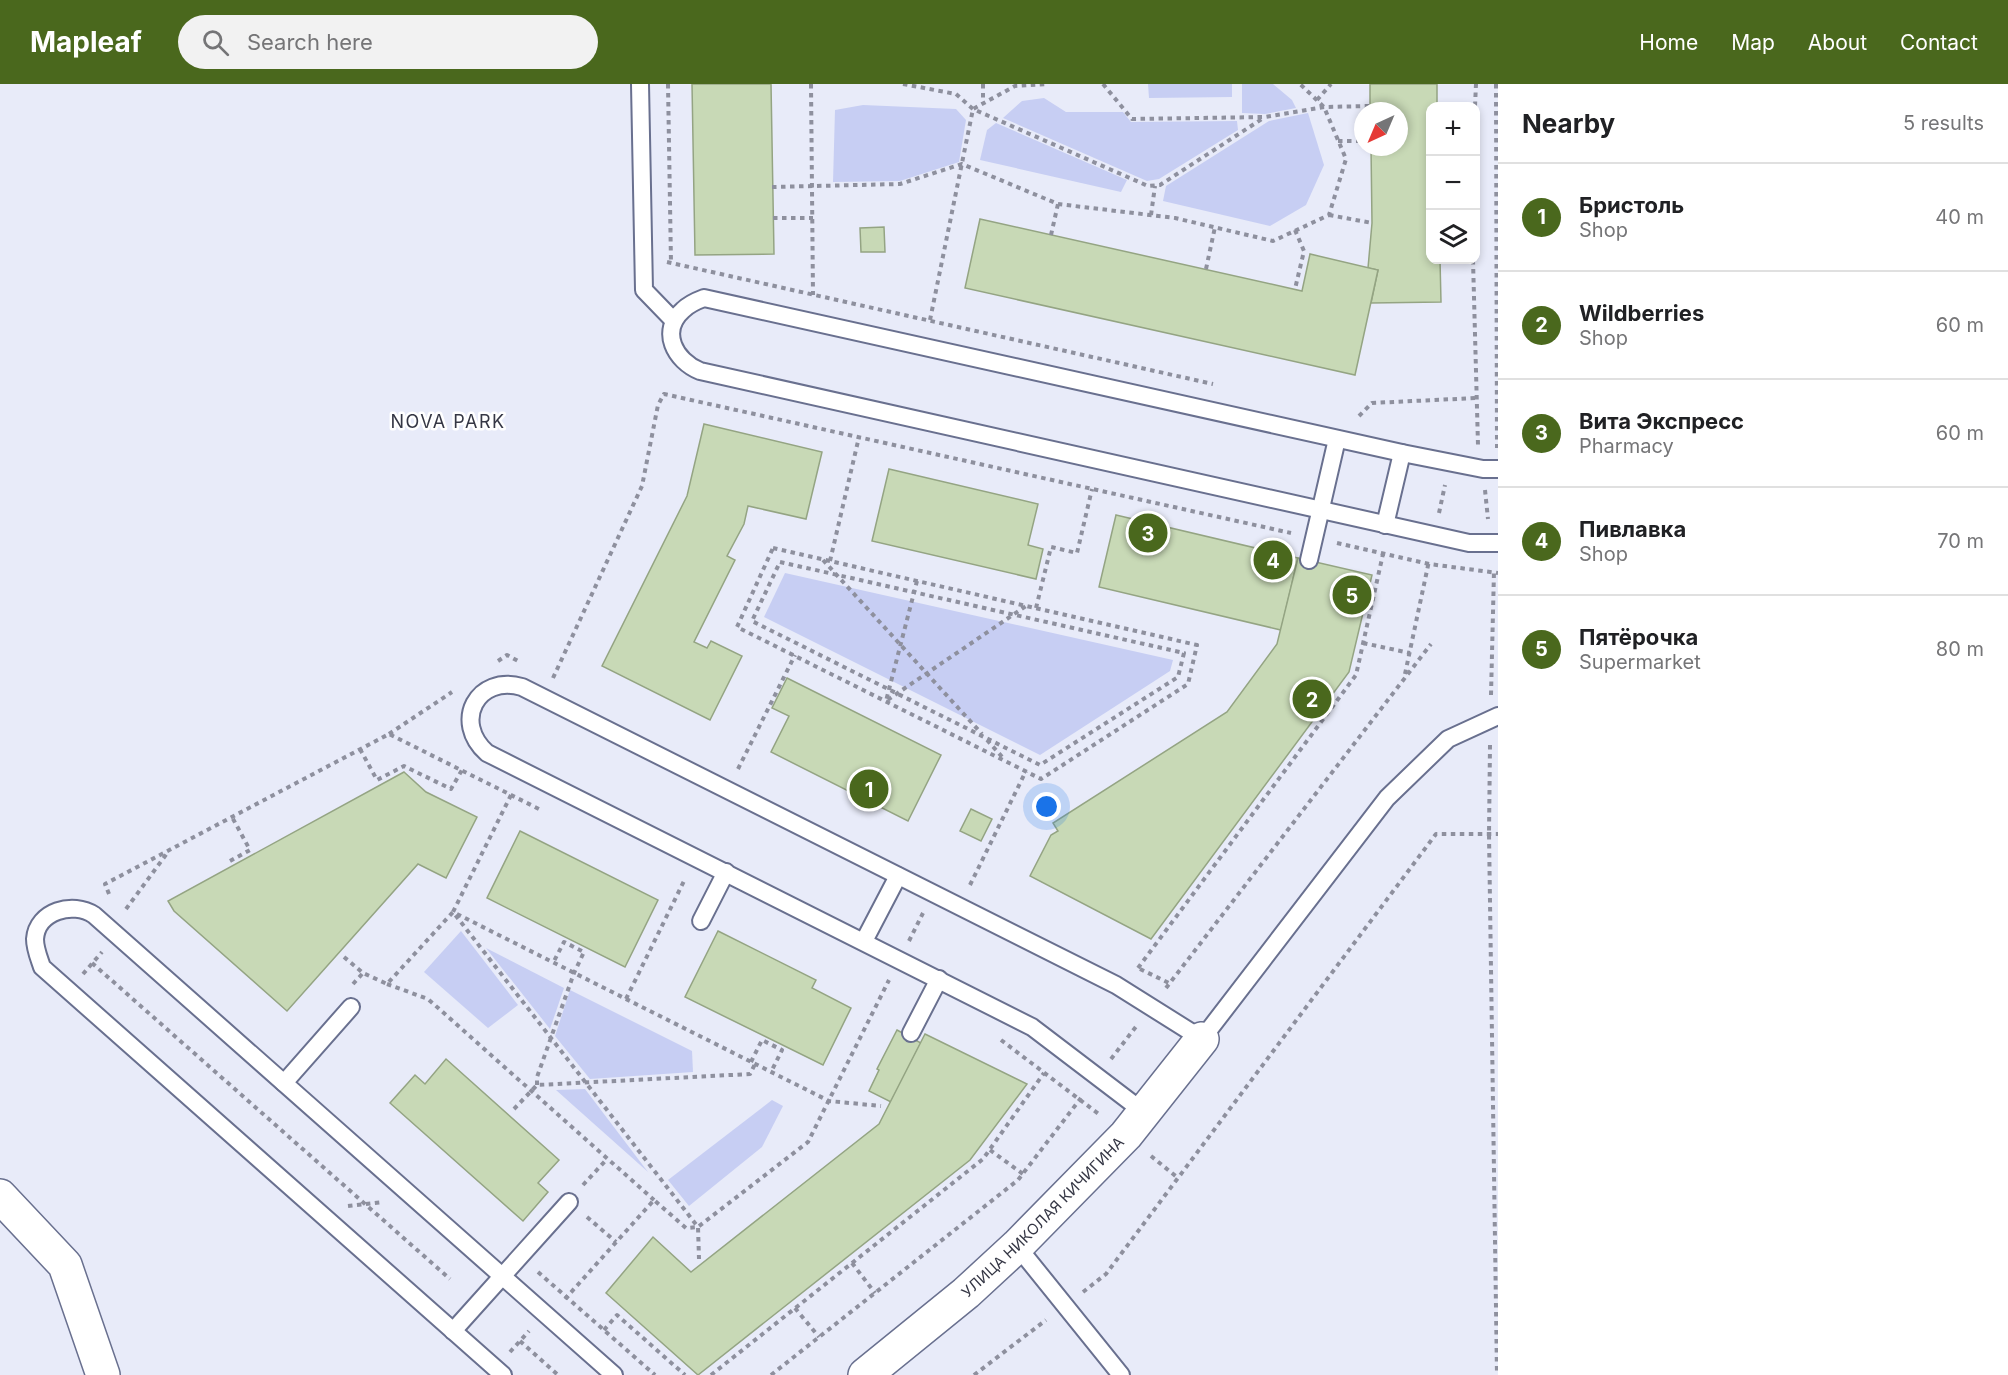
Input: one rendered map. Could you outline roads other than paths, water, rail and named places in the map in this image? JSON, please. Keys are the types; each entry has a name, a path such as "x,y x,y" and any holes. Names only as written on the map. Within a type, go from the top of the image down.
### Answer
{"street":[{"name":"УЛИЦА НИКОЛАЯ КИЧИГИНА","path":"865,1375 966,1293 1017,1246 1135,1124 1202,1040"},
{"path":"1,1200 65,1265 103,1375"}],"lane":[{"path":"640,84 644,290 674,321"},
{"path":"1493,469 1450,463 1337,439 704,298 681,311 674,321 671,334 673,346 679,358 688,366 700,371 1385,525 1469,543 1498,543"},
{"path":"1309,560 1337,439"},
{"path":"1385,525 1402,453"},
{"path":"1135,1124 1098,1077 1032,1027 487,753 477,744 470,726 470,716 477,700 485,691 497,685 513,684 545,699 1116,985 1202,1040 1387,798 1448,739 1494,717"},
{"path":"701,921 726,872"},
{"path":"864,941 898,876"},
{"path":"499,1372 42,967 36,951 35,938 43,921 64,908 81,908 91,912 614,1375"},
{"path":"911,1033 939,980"},
{"path":"284,1083 351,1007"},
{"path":"453,1331 569,1202"},
{"path":"1017,1246 1121,1375"}],"place":[{"name":"Вита Экспресс","path":"1148,533"},
{"name":"Пивлавка","path":"1273,560"},
{"name":"Пятёрочка","path":"1352,595"},
{"name":"Wildberries","path":"1312,699"},
{"name":"Бристоль","path":"869,789"}],"district":[{"name":"NOVA PARK","path":"448,422"}]}
